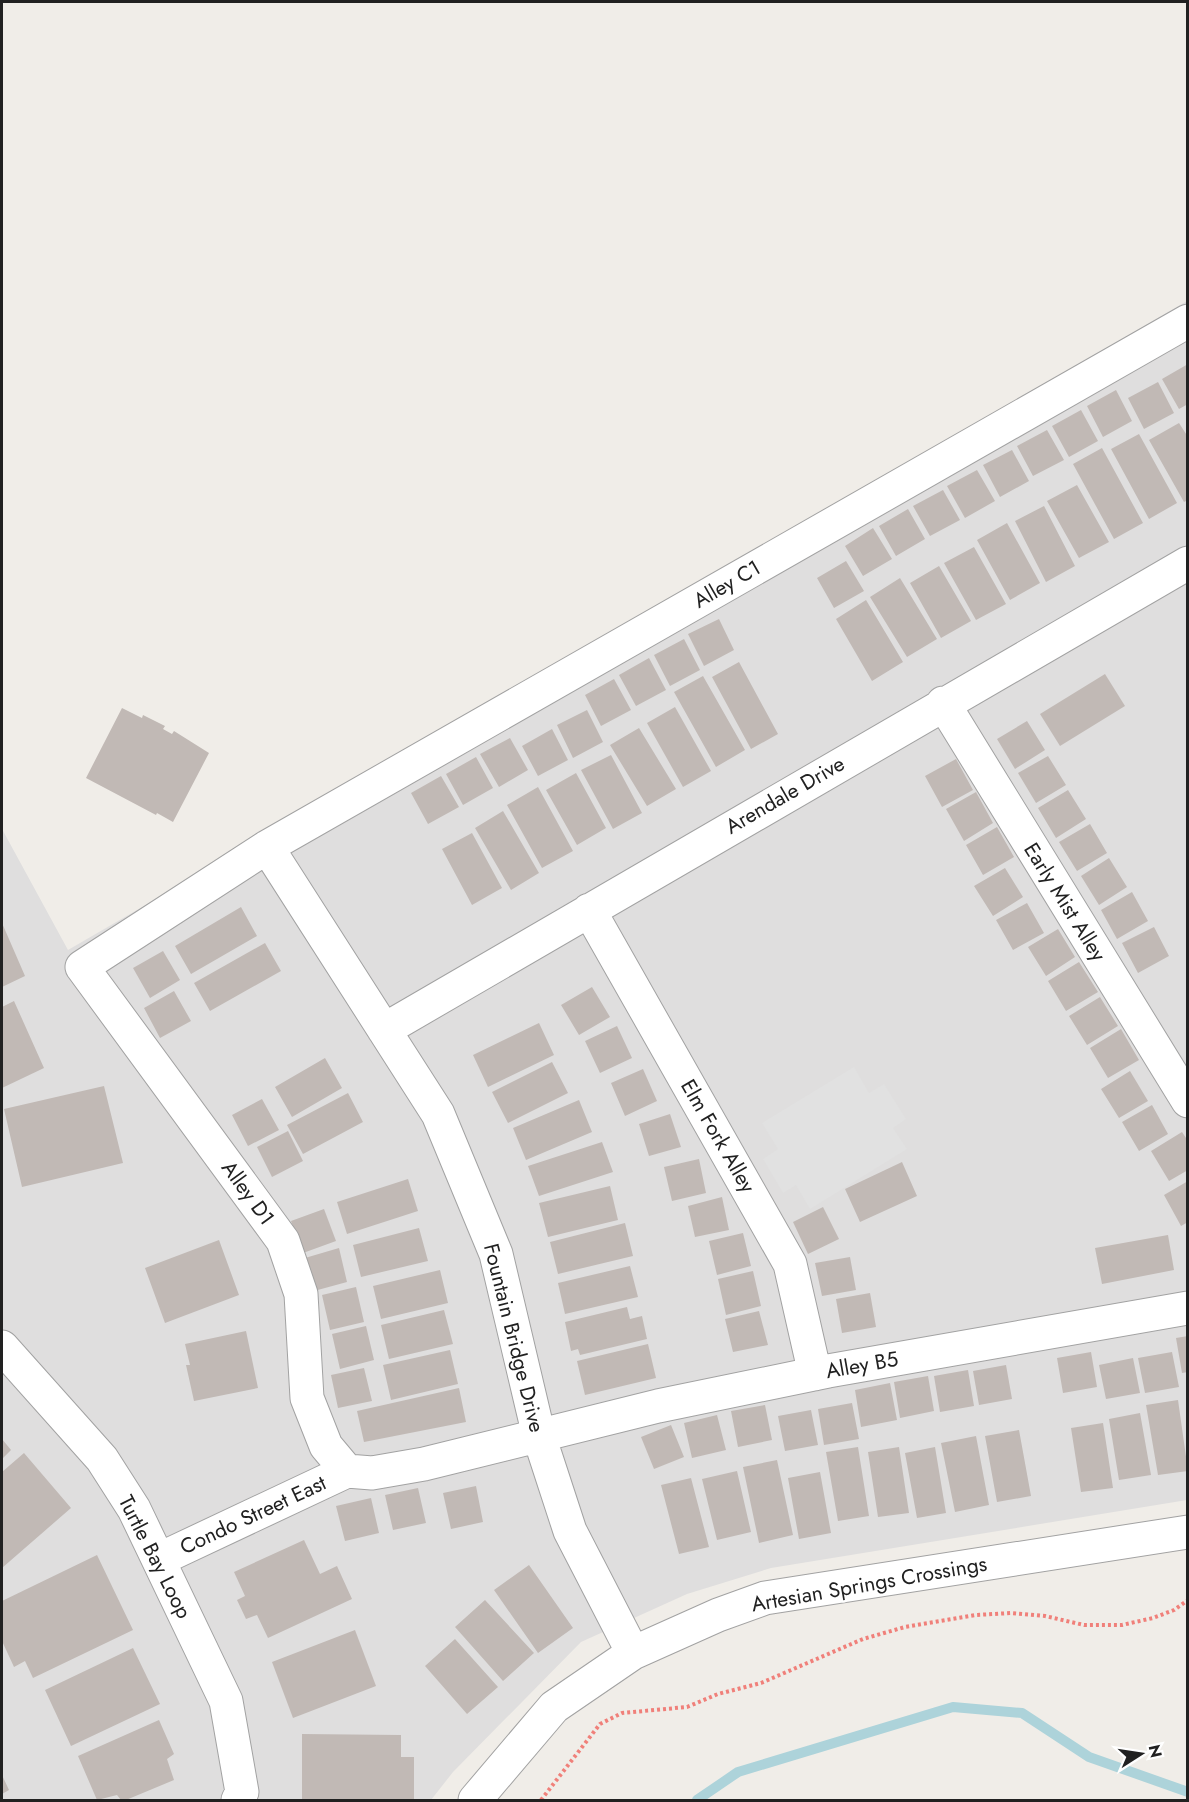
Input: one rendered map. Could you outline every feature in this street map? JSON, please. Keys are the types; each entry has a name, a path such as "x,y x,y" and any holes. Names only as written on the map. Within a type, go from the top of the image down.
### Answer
{"street":[{"name":"Alley C1","path":"267,847 1188,321"},
{"name":"Arendale Drive","path":"384,1030 943,703 1188,563"},
{"name":"Early Mist Alley","path":"943,703 1188,1101"},
{"name":"Fountain Bridge Drive","path":"267,847 438,1114 496,1254 539,1436 570,1531 633,1653"},
{"name":"Alley D1","path":"267,847 82,967 283,1241 301,1294 307,1398 326,1446 347,1471"},
{"name":"Elm Fork Alley","path":"590,910 790,1263 815,1374"},
{"name":"Alley B5","path":"539,1436 658,1406 815,1374 1188,1308"},
{"name":"Turtle Bay Loop","path":"2,1347 102,1459 134,1509 160,1559 225,1701 242,1792 238,1800"},
{"path":"347,1471 372,1473 424,1464 539,1436"},
{"name":"Condo Street East","path":"160,1559 347,1471"},
{"name":"Artesian Springs Crossings","path":"474,1800 554,1707 633,1653 718,1615 765,1598 1188,1532"}],"path":[{"path":"541,1800 600,1724 622,1713 687,1707 718,1694 760,1683 863,1639 905,1627 976,1615 1045,1616 1084,1625 1122,1625 1153,1618 1174,1610 1188,1600"}],"shaded area":[{"path":"1187,301 1187,1500 771,1568 687,1594 581,1642 453,1772 431,1800 2,1800 2,829 68,950"},
{"path":"854,1067 869,1093 884,1084 906,1119 893,1128 907,1149 810,1209 796,1185 783,1193 763,1159 778,1149 762,1123"}],"building":[{"path":"1188,364 1188,404 1179,409 1162,379"},
{"path":"1158,382 1174,413 1144,429 1128,398"},
{"path":"1116,390 1132,421 1103,437 1087,406"},
{"path":"1081,410 1098,441 1069,457 1052,426"},
{"path":"1179,423 1188,437 1188,500 1184,502 1149,440"},
{"path":"1047,430 1064,460 1033,476 1017,446"},
{"path":"1139,434 1177,503 1149,519 1111,449"},
{"path":"1102,448 1143,523 1114,539 1073,464"},
{"path":"1012,450 1029,481 1000,497 983,465"},
{"path":"977,470 995,501 965,518 947,486"},
{"path":"1077,485 1109,542 1079,558 1047,501"},
{"path":"943,490 960,520 930,536 913,506"},
{"path":"1044,506 1075,566 1046,582 1015,521"},
{"path":"908,509 925,539 896,556 879,526"},
{"path":"1007,523 1040,583 1010,600 977,540"},
{"path":"873,528 892,559 863,576 845,546"},
{"path":"974,547 1006,604 976,620 944,563"},
{"path":"846,561 864,591 834,608 817,578"},
{"path":"939,566 971,621 941,638 910,583"},
{"path":"900,578 937,639 907,657 870,597"},
{"path":"866,600 903,662 872,681 836,619"},
{"path":"719,619 734,650 704,666 688,634"},
{"path":"684,639 700,670 670,686 654,655"},
{"path":"649,658 666,690 636,706 619,675"},
{"path":"739,662 778,734 751,749 712,677"},
{"path":"1105,674 1125,706 1060,746 1040,714"},
{"path":"703,676 745,750 716,767 674,692"},
{"path":"614,679 631,710 601,726 585,695"},
{"path":"675,707 711,771 683,787 647,723"},
{"path":"122,708 165,726 163,729 172,734 174,731 209,753 173,822 86,778"},
{"path":"587,710 603,742 573,758 557,725"},
{"path":"1027,721 1045,750 1015,769 997,739"},
{"path":"639,728 676,789 647,806 610,745"},
{"path":"552,729 568,760 538,776 522,746"},
{"path":"510,738 528,770 499,787 480,754"},
{"path":"611,755 642,813 613,829 581,770"},
{"path":"1048,756 1066,785 1036,803 1018,773"},
{"path":"476,757 493,788 463,805 446,774"},
{"path":"956,759 973,790 942,807 925,776"},
{"path":"576,773 606,828 577,845 546,790"},
{"path":"441,776 459,807 428,824 411,793"},
{"path":"538,787 573,851 542,868 507,805"},
{"path":"1068,790 1086,819 1056,838 1038,808"},
{"path":"976,792 993,823 964,841 946,809"},
{"path":"503,811 539,873 511,890 475,828"},
{"path":"1090,824 1107,853 1077,871 1059,842"},
{"path":"997,827 1014,857 983,875 966,845"},
{"path":"472,833 502,888 472,905 442,849"},
{"path":"1109,858 1127,887 1099,905 1081,876"},
{"path":"1005,868 1023,897 993,916 974,886"},
{"path":"1132,892 1148,921 1117,939 1101,910"},
{"path":"1027,903 1044,933 1013,950 996,920"},
{"path":"241,907 257,936 191,974 175,946"},
{"path":"2,923 25,976 2,987"},
{"path":"1154,927 1169,956 1138,973 1122,943"},
{"path":"1058,929 1075,957 1046,976 1028,947"},
{"path":"265,943 281,971 210,1011 194,983"},
{"path":"163,951 180,980 150,998 133,968"},
{"path":"1079,962 1098,992 1066,1011 1048,981"},
{"path":"592,987 610,1017 579,1035 561,1005"},
{"path":"174,991 191,1021 160,1038 144,1008"},
{"path":"1100,997 1118,1026 1087,1045 1069,1016"},
{"path":"14,1001 44,1068 2,1088 2,1007"},
{"path":"539,1023 554,1055 488,1087 473,1055"},
{"path":"617,1026 632,1058 600,1073 585,1041"},
{"path":"1121,1029 1139,1060 1108,1078 1090,1048"},
{"path":"325,1058 342,1088 292,1117 275,1087"},
{"path":"552,1062 568,1093 508,1123 492,1092"},
{"path":"643,1069 657,1101 625,1116 611,1083"},
{"path":"1130,1071 1148,1101 1119,1118 1101,1089"},
{"path":"104,1086 123,1163 22,1187 4,1109"},
{"path":"348,1093 363,1122 303,1154 287,1125"},
{"path":"262,1099 279,1130 248,1146 232,1115"},
{"path":"579,1100 592,1132 526,1160 513,1128"},
{"path":"1152,1105 1168,1134 1139,1151 1122,1122"},
{"path":"670,1114 681,1147 649,1156 639,1124"},
{"path":"288,1131 303,1161 272,1177 257,1147"},
{"path":"1182,1132 1188,1141 1188,1170 1169,1181 1151,1151"},
{"path":"602,1142 613,1172 539,1196 528,1166"},
{"path":"699,1159 706,1193 672,1201 664,1167"},
{"path":"902,1162 917,1196 860,1222 845,1189"},
{"path":"408,1179 418,1211 347,1234 337,1202"},
{"path":"1188,1181 1188,1222 1181,1226 1164,1195"},
{"path":"610,1186 618,1220 548,1237 539,1203"},
{"path":"722,1197 729,1230 695,1237 688,1206"},
{"path":"823,1207 839,1239 808,1254 793,1222"},
{"path":"324,1209 336,1241 303,1253 291,1221"},
{"path":"625,1223 633,1256 558,1274 550,1242"},
{"path":"419,1228 428,1261 361,1277 353,1245"},
{"path":"743,1233 751,1266 717,1275 709,1241"},
{"path":"1168,1235 1174,1270 1102,1284 1095,1248"},
{"path":"219,1240 239,1295 165,1323 145,1268"},
{"path":"339,1248 347,1282 314,1291 305,1258"},
{"path":"850,1257 856,1290 822,1296 815,1263"},
{"path":"630,1266 638,1297 565,1314 558,1283"},
{"path":"440,1270 448,1303 381,1319 373,1286"},
{"path":"753,1271 761,1306 726,1315 718,1279"},
{"path":"356,1287 364,1322 330,1330 322,1295"},
{"path":"870,1293 876,1327 842,1333 836,1299"},
{"path":"627,1307 630,1319 642,1316 647,1339 580,1355 578,1349 571,1351 565,1322"},
{"path":"444,1310 453,1344 389,1359 381,1325"},
{"path":"759,1311 768,1345 733,1352 725,1319"},
{"path":"366,1326 374,1360 340,1369 332,1334"},
{"path":"246,1331 258,1388 194,1401 186,1365 190,1365 185,1344"},
{"path":"1188,1336 1188,1372 1182,1373 1176,1338"},
{"path":"648,1344 656,1378 585,1395 577,1361"},
{"path":"450,1350 458,1384 391,1400 383,1365"},
{"path":"1091,1352 1097,1387 1063,1393 1057,1358"},
{"path":"1172,1352 1179,1387 1145,1393 1138,1358"},
{"path":"1133,1358 1140,1393 1106,1399 1099,1365"},
{"path":"1006,1365 1012,1399 979,1405 973,1371"},
{"path":"364,1368 372,1401 338,1408 331,1375"},
{"path":"968,1370 974,1406 940,1412 934,1376"},
{"path":"928,1376 934,1411 900,1418 894,1382"},
{"path":"890,1383 897,1420 861,1427 855,1390"},
{"path":"459,1388 466,1422 364,1442 357,1411"},
{"path":"1178,1400 1188,1471 1158,1475 1146,1405"},
{"path":"852,1403 859,1439 824,1445 818,1409"},
{"path":"765,1405 772,1440 738,1447 731,1411"},
{"path":"811,1410 818,1445 785,1451 778,1416"},
{"path":"1140,1413 1151,1475 1119,1480 1109,1419"},
{"path":"717,1415 726,1450 692,1458 684,1423"},
{"path":"1103,1423 1113,1488 1081,1492 1071,1428"},
{"path":"671,1425 684,1457 654,1469 641,1437"},
{"path":"1019,1430 1031,1496 997,1502 985,1436"},
{"path":"976,1436 989,1505 955,1512 941,1443"},
{"path":"2,1439 11,1450 2,1459"},
{"path":"858,1447 869,1516 838,1521 826,1452"},
{"path":"899,1447 909,1513 878,1517 868,1452"},
{"path":"935,1447 946,1513 917,1518 905,1453"},
{"path":"24,1453 71,1508 2,1568 2,1472"},
{"path":"777,1460 793,1535 759,1543 743,1467"},
{"path":"737,1471 751,1532 717,1540 702,1479"},
{"path":"820,1472 831,1533 799,1539 788,1478"},
{"path":"691,1478 709,1547 679,1554 661,1485"},
{"path":"476,1486 483,1522 451,1529 443,1493"},
{"path":"418,1488 426,1523 393,1530 385,1495"},
{"path":"371,1498 379,1533 345,1541 336,1506"},
{"path":"304,1540 320,1574 337,1566 352,1599 268,1638 257,1615 246,1619 237,1600 245,1596 234,1572"},
{"path":"97,1555 133,1630 33,1678 25,1661 14,1667 2,1641 2,1601"},
{"path":"529,1565 573,1628 538,1653 494,1590"},
{"path":"485,1600 534,1653 503,1681 455,1627"},
{"path":"355,1630 376,1686 293,1718 272,1662"},
{"path":"455,1639 498,1687 467,1714 425,1666"},
{"path":"133,1648 160,1704 71,1746 45,1690"},
{"path":"159,1720 174,1754 167,1759 174,1780 126,1800 121,1800 117,1795 97,1800 78,1756"},
{"path":"302,1734 401,1735 401,1757 414,1757 414,1800 302,1799"},
{"path":"2,1775 9,1790 2,1794"}],"waterway":[{"path":"697,1800 738,1772 953,1707 1022,1713 1089,1757 1188,1792"}]}
